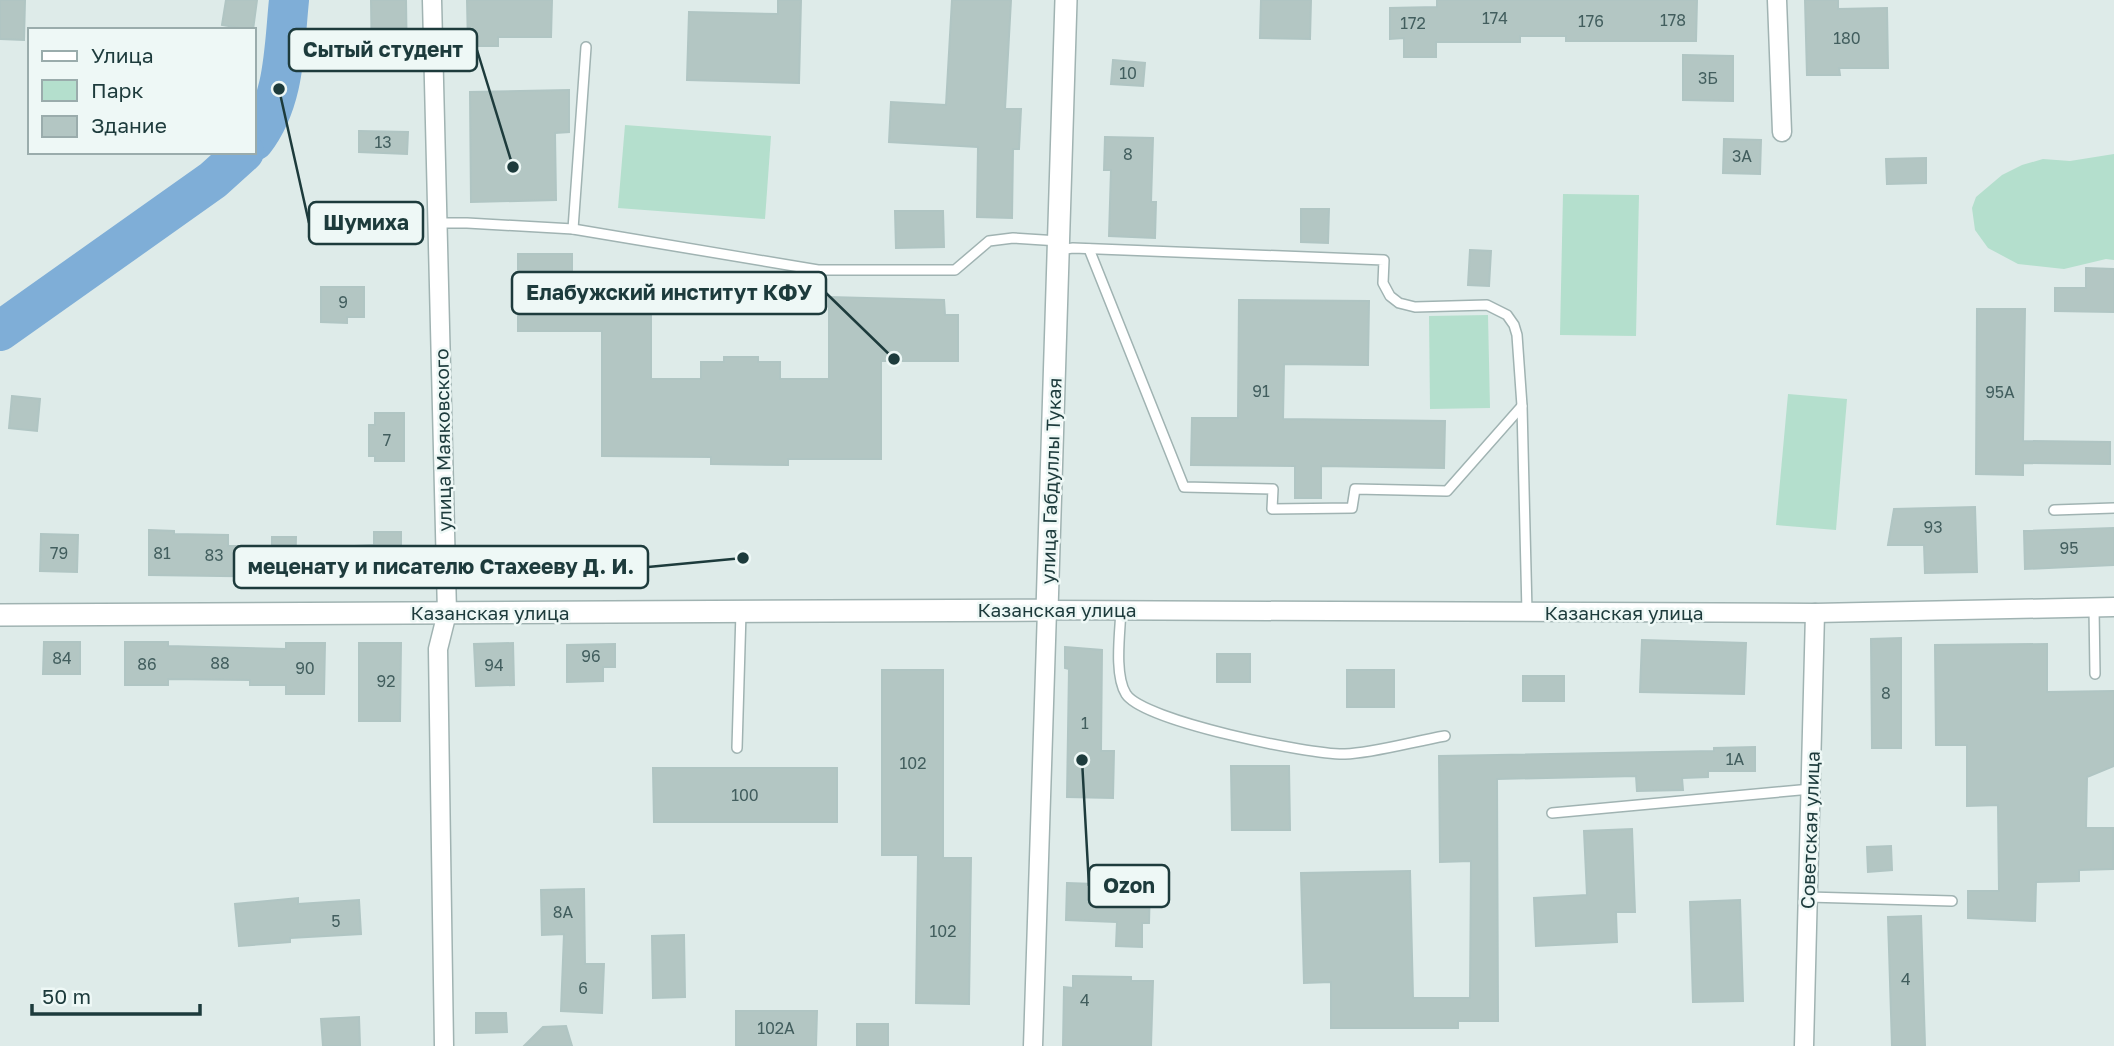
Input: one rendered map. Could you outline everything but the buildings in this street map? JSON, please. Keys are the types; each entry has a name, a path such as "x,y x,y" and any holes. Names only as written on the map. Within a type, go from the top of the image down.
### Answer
{"street":[{"name":"улица Маяковского","path":"432,0 447,613 438,649 444,1046"},
{"name":"улица Габдуллы Тукая","path":"1033,1046 1066,0"},
{"path":"1777,0 1782,132"},
{"name":"Казанская улица","path":"0,615 1047,610 1815,613 2114,607"},
{"name":"Советская улица","path":"1804,1046 1815,613"}],"lane":[{"path":"573,229 586,47"},
{"path":"438,223 467,222 573,229 818,270 955,270 989,241 1013,238 1089,249 1384,260 1383,283 1390,296 1399,303 1415,307 1487,305 1507,315 1517,335 1522,406 1527,612"},
{"path":"1089,249 1184,487 1273,489 1272,509 1352,508 1355,489 1447,491 1522,406"},
{"path":"2054,510 2114,508"},
{"path":"2094,608 2095,674"},
{"path":"1121,610 1119,677 1126,696 1139,705 1174,720 1294,750 1346,754 1445,736"},
{"path":"737,748 741,612"},
{"path":"1552,813 1811,789"},
{"path":"1808,897 1952,901"}],"green space":[{"path":"625,125 771,136 765,219 618,208"},
{"path":"2114,154 2114,260 2106,259 2064,269 2018,264 1988,248 1975,230 1972,208 1976,197 2002,175 2043,159 2070,161"},
{"path":"1563,194 1639,195 1636,336 1560,335"},
{"path":"1488,315 1490,408 1430,409 1429,316"},
{"path":"1788,394 1847,399 1836,530 1776,525"}],"waterway":[{"path":"256,138 272,109 277,92 284,56 289,0"},
{"path":"0,331 213,180 242,154"}],"place":[{"name":"Шумиха","path":"279,89"},
{"name":"Сытый студент","path":"513,167"},
{"name":"Елабужский институт КФУ","path":"894,359"},
{"name":"меценату и писателю Стахееву Д. И.","path":"743,558"},
{"name":"Ozon","path":"1082,760"}]}
